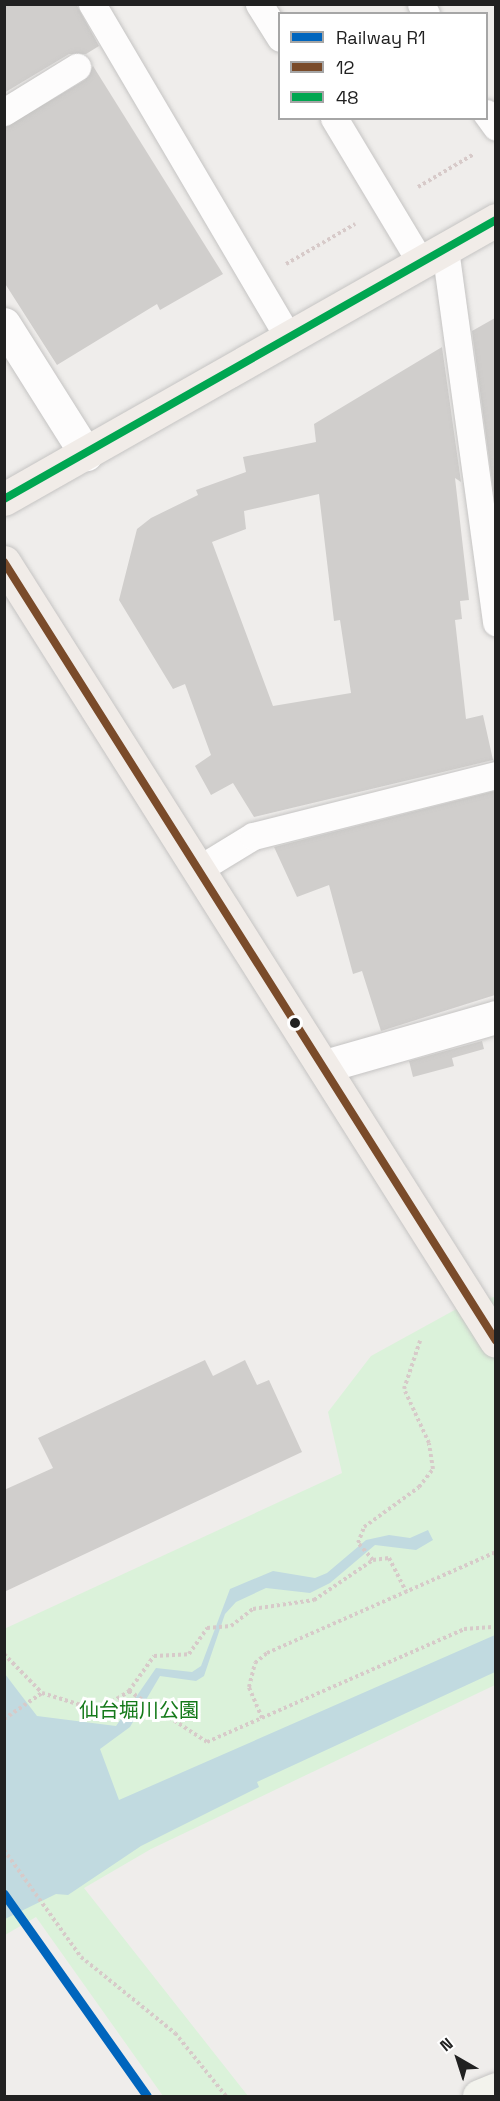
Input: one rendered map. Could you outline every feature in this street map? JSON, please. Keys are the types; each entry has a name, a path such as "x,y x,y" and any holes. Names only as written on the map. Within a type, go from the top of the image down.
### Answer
{"main road":[{"path":"4,499 495,220"},
{"path":"4,562 325,1066 495,1341"},
{"path":"479,2097 495,2089"}],"street":[{"path":"4,324 86,454"},
{"path":"325,1066 495,1017"}],"lane":[{"path":"92,4 289,338"},
{"path":"259,4 278,36"},
{"path":"4,112 77,67"},
{"path":"335,120 433,256 488,535 495,623"},
{"path":"199,869 253,836 495,775"}],"path":[{"path":"373,1560 358,1543 364,1527 419,1487 433,1469 429,1443 404,1389 420,1341"},
{"path":"262,1718 249,1687 255,1663 267,1653 495,1552"},
{"path":"4,1654 42,1693 84,1706 107,1705 129,1691 154,1656 189,1654 207,1628 231,1626 254,1609 314,1600 373,1560 389,1558 406,1592"},
{"path":"129,1691 207,1742 464,1629 495,1627"},
{"path":"4,1719 42,1693"},
{"path":"4,1850 81,1957 175,2032 226,2097"}],"green space":[{"name":"仙台堀川公園","path":"495,1297 495,1685 151,1849 84,1888 248,2096 163,2096 36,1917 5,1935 4,1629 342,1473 328,1412 371,1356 471,1301"}],"water":[{"path":"428,1530 433,1540 416,1550 375,1545 330,1583 310,1593 266,1588 236,1602 225,1614 204,1676 196,1681 160,1676 130,1727 100,1749 119,1800 495,1635 495,1672 257,1782 259,1787 141,1846 68,1895 56,1894 5,1919 5,1674 37,1716 116,1726 156,1668 192,1672 201,1666 230,1589 273,1571 315,1578 327,1573 366,1540 389,1535 410,1538"}],"building":[{"path":"4,4 76,4 99,46 86,54 69,54 4,93"},
{"path":"93,66 223,274 160,310 157,304 57,365 4,282 4,128 85,80"},
{"path":"495,318 495,503 472,331"},
{"path":"442,347 461,482 455,478 469,600 460,601 462,619 455,620 466,719 483,715 493,760 254,817 233,783 211,795 195,766 211,755 185,684 173,689 119,600 137,529 151,518 198,495 196,490 246,472 243,457 316,442 314,424","holes":["319,494 334,621 340,620 351,693 273,706 212,542 246,529 244,511"]},
{"path":"495,791 495,995 381,1031 362,971 353,974 329,885 297,897 274,847"},
{"path":"482,1041 484,1049 452,1058 454,1066 413,1077 409,1061"},
{"path":"205,1360 213,1376 245,1360 257,1385 269,1380 302,1452 4,1592 4,1490 53,1468 38,1438"}],"rail line":[{"name":"R1","path":"4,1894 147,2096"}],"transit line":[{"name":"48","path":"4,499 496,220"},
{"name":"12","path":"4,562 496,1341"}]}
